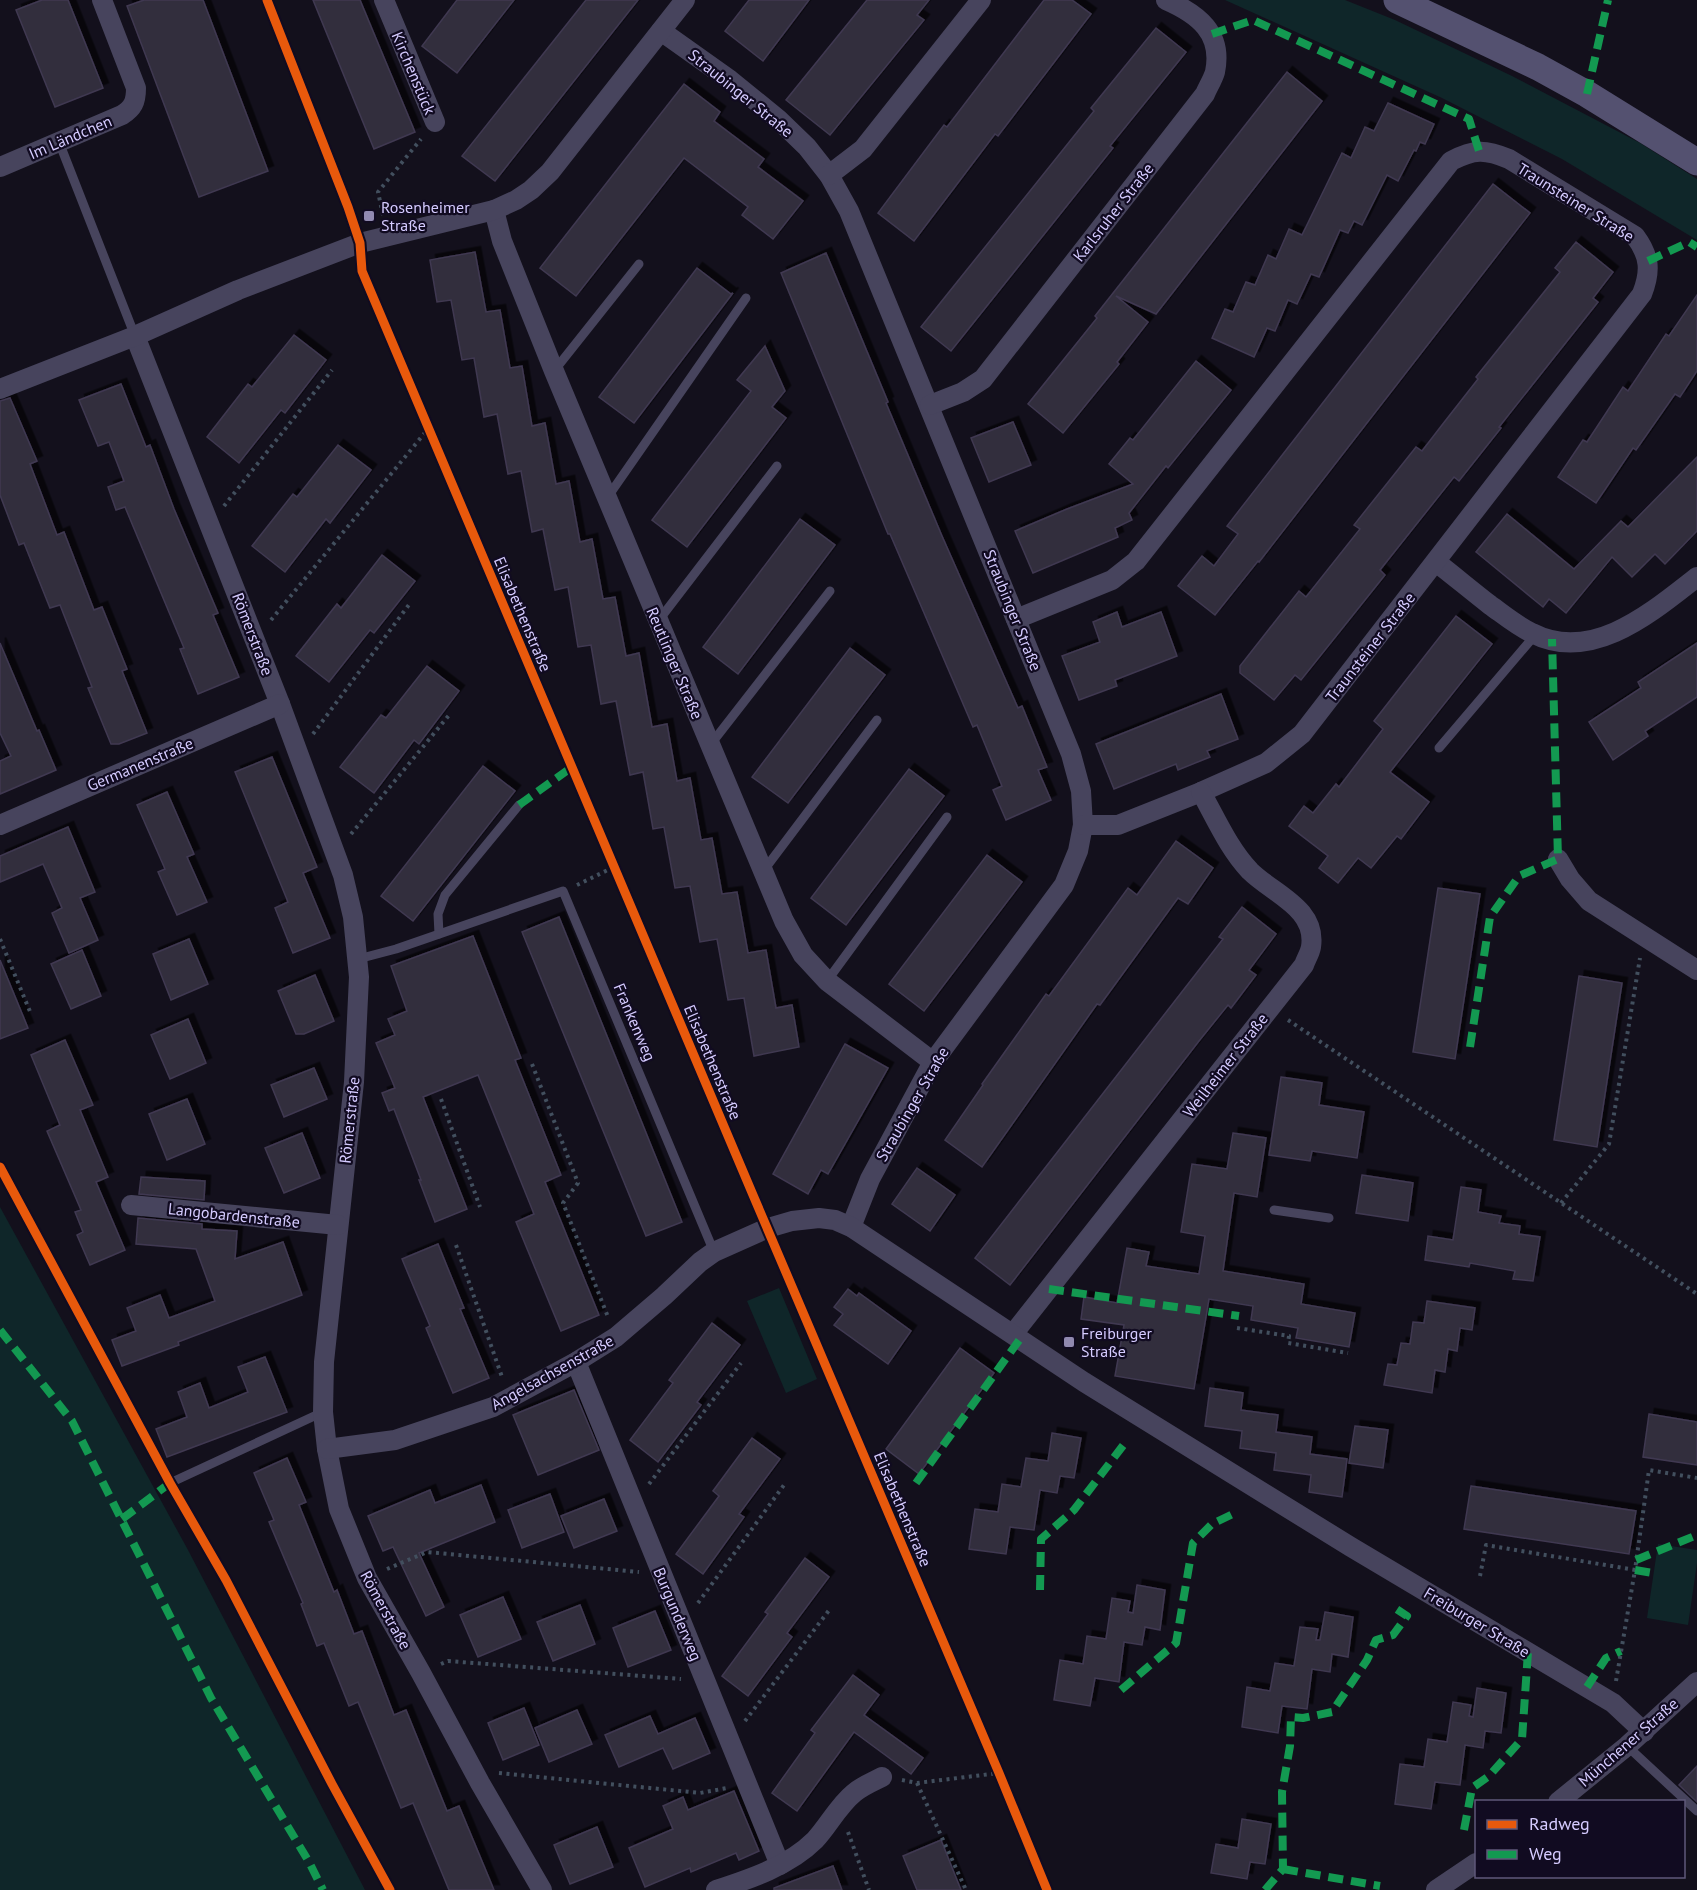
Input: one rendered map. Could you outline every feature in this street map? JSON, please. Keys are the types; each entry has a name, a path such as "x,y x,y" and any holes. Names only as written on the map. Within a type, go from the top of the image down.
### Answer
{"main road":[{"path":"1397,0 1539,67 1697,162"}],"street":[{"name":"Im Ländchen","path":"0,167 122,116 135,103 136,88 102,0"},
{"name":"Kirchenstück","path":"384,0 435,122"},
{"path":"0,389 135,336 238,290 360,243 494,210 516,200 531,190 550,172 685,0"},
{"path":"830,175 863,149 981,0"},
{"name":"Karlsruher Straße","path":"930,405 963,392 983,379 1205,94 1214,73 1216,54 1212,34 1192,14 1166,0"},
{"name":"Straubinger Straße","path":"661,31 730,80 778,119 807,147 830,175 849,211 930,405 1071,754 1081,791 1083,825 1078,851 1064,885 933,1062 870,1179 851,1227"},
{"name":"Traunsteiner Straße","path":"1016,619 1112,580 1136,561 1451,161 1466,153 1479,151 1492,152 1509,159 1635,236 1644,248 1648,261 1648,280 1642,294 1302,734 1266,763 1201,792 1118,825 1083,825"},
{"name":"Reutlinger Straße","path":"494,210 502,241 554,371 657,622 784,921 803,955 827,981 933,1062"},
{"name":"Römerstraße","path":"135,336 280,704 343,875 353,917 359,977 354,1082 324,1362 323,1412 327,1449 339,1509 367,1578 542,1890"},
{"path":"1436,562 1518,626 1535,635 1570,642 1620,631 1651,613 1697,577"},
{"name":"Germanenstraße","path":"0,825 280,704"},
{"name":"Weilheimer Straße","path":"1014,1334 1304,965 1311,947 1310,927 1303,913 1251,872 1232,849 1201,792"},
{"path":"1558,859 1570,879 1588,901 1697,970"},
{"name":"Langobardenstraße","path":"131,1205 338,1225"},
{"name":"Angelsachsenstraße","path":"327,1449 395,1440 493,1407 576,1362 616,1337 714,1252 768,1228 792,1221 819,1218 835,1220 851,1227"},
{"name":"Freiburger Straße","path":"851,1227 1084,1382 1322,1529 1613,1703 1644,1731"},
{"name":"Burgunderweg","path":"576,1362 780,1865"},
{"name":"Münchener Straße","path":"1560,1800 1627,1746 1697,1682"},
{"path":"716,1890 780,1865 798,1855 815,1839 852,1794 882,1777"},
{"path":"1436,1890 1475,1864"}],"lane":[{"path":"58,142 135,336"},
{"path":"554,371 639,264"},
{"path":"607,498 746,298"},
{"path":"657,622 777,466"},
{"path":"709,746 830,591"},
{"path":"1438,748 1535,635"},
{"path":"762,872 877,720"},
{"path":"439,934 438,914 445,895 519,805"},
{"path":"827,981 947,817"},
{"path":"358,959 563,891"},
{"name":"Frankenweg","path":"563,891 714,1252"},
{"path":"1274,1210 1329,1218"},
{"path":"170,1483 323,1412"},
{"path":"1627,1746 1683,1800"},
{"path":"1685,1802 1697,1811"}],"path":[{"path":"209,525 332,370"},
{"path":"255,639 428,429"},
{"path":"298,754 411,602"},
{"path":"335,853 450,714"},
{"path":"563,891 615,867"},
{"path":"1561,1203 1609,1144 1644,937"},
{"path":"0,939 31,1014"},
{"path":"1269,1008 1697,1294"},
{"path":"532,1064 578,1183 563,1203 616,1337"},
{"path":"441,1099 480,1207"},
{"path":"456,1245 510,1398"},
{"path":"1237,1328 1289,1336 1288,1343 1348,1353"},
{"path":"634,1504 741,1363"},
{"path":"1613,1703 1649,1470 1697,1478"},
{"path":"683,1623 784,1485"},
{"path":"1480,1576 1486,1545 1635,1570"},
{"path":"367,1578 427,1552 661,1574"},
{"path":"731,1740 830,1609"},
{"path":"421,1673 448,1661 706,1681"},
{"path":"480,1783 500,1773 700,1793 748,1783"},
{"path":"882,1777 918,1783 999,1773"},
{"path":"918,1783 966,1890"},
{"path":"839,1809 869,1890"}],"green space":[{"path":"1225,0 1345,0 1395,20 1512,76 1640,143 1697,179 1697,240 1562,159 1442,98"},
{"path":"0,1207 188,1550 365,1890 0,1890"},
{"path":"779,1288 817,1379 786,1393 747,1301"},
{"path":"1658,1544 1697,1550 1688,1625 1647,1618"}],"building":[{"path":"42,0 68,0 103,88 55,107 16,10"},
{"path":"144,0 203,0 268,171 199,197 127,6"},
{"path":"313,0 360,0 415,132 374,149"},
{"path":"457,0 514,0 457,73 422,46"},
{"path":"586,0 638,0 495,181 462,156"},
{"path":"749,0 809,0 763,61 725,31"},
{"path":"867,0 929,0 917,15 924,20 830,135 786,100"},
{"path":"1044,0 1072,0 1091,14 998,136 995,134 914,241 878,213 944,125 947,127"},
{"path":"1156,28 1186,52 1110,146 1113,148 951,351 921,327 1094,111 1091,108"},
{"path":"1287,72 1322,101 1156,314 1116,296 1148,322 1117,362 1119,364 1063,433 1028,404"},
{"path":"684,84 720,112 714,121 764,159 758,167 803,201 773,239 742,215 748,207 684,158 576,296 540,268"},
{"path":"1388,103 1434,124 1425,144 1420,142 1416,151 1414,150 1398,181 1387,175 1362,225 1354,221 1348,233 1340,230 1319,277 1311,274 1297,304 1288,300 1275,331 1267,328 1254,357 1212,338 1225,309 1233,312 1246,282 1255,285 1268,255 1276,259 1289,229 1302,235 1342,153 1351,158 1365,127 1374,131"},
{"path":"1493,184 1530,213 1259,562 1215,615 1178,586 1202,556 1214,566 1238,534 1227,526"},
{"path":"1576,242 1613,272 1593,298 1598,302 1459,481 1454,477 1380,570 1385,575 1301,680 1295,675 1274,700 1240,673 1240,666 1299,591 1306,597 1360,529 1354,525 1416,447 1422,451 1478,379 1476,377 1560,272 1555,268"},
{"path":"475,252 486,312 500,310 510,368 522,366 532,426 545,423 556,484 569,481 580,542 592,539 603,599 615,597 626,656 639,653 652,727 667,724 677,781 690,778 701,840 712,838 722,894 737,892 748,953 766,950 776,1008 792,1005 799,1047 754,1056 744,998 728,1000 717,939 700,942 690,886 675,888 664,827 653,829 643,772 630,775 616,701 601,704 591,645 578,647 568,587 555,590 543,529 532,532 521,471 508,474 497,414 484,417 474,358 462,360 451,300 437,302 430,260"},
{"path":"826,253 942,536 1018,708 1022,706 1047,767 1038,770 1051,800 1006,820 993,790 1002,786 977,725 973,727 890,534 888,534 781,273"},
{"path":"697,268 731,294 733,293 634,423 599,397"},
{"path":"1697,295 1697,371 1680,397 1675,394 1636,450 1633,448 1596,503 1558,477 1583,440 1587,442 1623,387 1628,391 1666,334 1669,336"},
{"path":"294,335 326,360 285,413 281,410 239,463 207,437 248,384 252,387"},
{"path":"765,346 785,391 772,407 786,418 687,547 652,520 751,391 737,380"},
{"path":"1196,361 1231,390 1129,513 1132,520 1115,528 1118,537 1033,573 1015,531 1133,484 1109,464 1130,438 1133,440"},
{"path":"121,384 146,447 150,445 218,613 213,615 239,677 198,694 180,649 184,648 125,507 116,510 108,487 124,481 109,442 98,446 79,400"},
{"path":"10,398 37,461 30,464 57,535 64,532 94,610 102,607 127,669 122,671 147,733 119,744 111,744 88,688 92,687 60,605 50,608 24,543 19,545 0,495 0,401"},
{"path":"1013,422 1031,465 989,482 971,438"},
{"path":"338,445 371,470 330,523 326,519 285,572 252,546 293,494 297,497"},
{"path":"1697,457 1697,531 1665,564 1655,554 1632,577 1612,557 1566,613 1549,599 1543,607 1476,552 1507,514 1574,569 1621,521 1628,527"},
{"path":"800,519 835,545 738,674 703,647"},
{"path":"382,555 415,581 374,633 370,630 329,682 296,656 337,604 341,608"},
{"path":"1117,612 1122,627 1161,612 1177,656 1115,680 1117,686 1079,700 1062,656 1100,642 1093,622"},
{"path":"1456,616 1492,644 1390,772 1429,802 1401,839 1397,836 1371,868 1358,858 1338,883 1319,868 1328,856 1289,826 1304,806 1313,813 1336,784 1339,787 1383,729 1374,721"},
{"path":"0,643 56,770 0,794 0,761 11,756 0,733"},
{"path":"1697,643 1697,697 1645,731 1648,736 1613,760 1589,722 1641,688 1638,682"},
{"path":"850,648 885,675 788,803 752,777"},
{"path":"427,666 459,691 419,744 414,740 374,793 340,767 381,715 386,718"},
{"path":"1221,694 1238,739 1207,751 1210,757 1178,770 1176,764 1114,789 1096,744"},
{"path":"272,757 317,867 303,873 330,938 293,953 275,908 288,902 235,772"},
{"path":"483,766 515,791 413,921 381,896"},
{"path":"909,769 944,796 846,925 811,898"},
{"path":"167,792 194,854 187,857 207,902 177,915 158,872 165,869 137,805"},
{"path":"68,827 95,892 80,898 98,940 69,953 52,913 62,908 43,864 0,882 0,856"},
{"path":"1176,841 1213,868 1188,904 1178,898 1100,1005 1097,1004 982,1167 945,1140 1046,994 1049,996 1128,888 1137,895"},
{"path":"987,855 1022,882 924,1011 889,984"},
{"path":"1438,888 1480,894 1455,1059 1413,1052"},
{"path":"1242,907 1276,934 1249,970 1256,975 1231,1008 1228,1005 1199,1041 1010,1285 975,1258 1223,939 1219,937"},
{"path":"559,917 682,1222 646,1236 522,932"},
{"path":"473,936 521,1058 515,1060 561,1175 545,1182 599,1315 561,1331 516,1222 534,1214 478,1075 423,1097 467,1209 435,1222 394,1109 389,1111 382,1093 395,1088 376,1043 395,1035 388,1019 407,1011 391,966"},
{"path":"189,939 208,984 171,1000 153,954"},
{"path":"82,950 101,996 71,1009 51,964"},
{"path":"0,960 28,1028 0,1039"},
{"path":"315,975 334,1021 304,1034 296,1034 278,991"},
{"path":"1579,976 1622,983 1597,1147 1554,1140"},
{"path":"188,1019 206,1063 170,1079 151,1035"},
{"path":"65,1040 93,1105 80,1110 108,1177 96,1182 125,1250 90,1265 77,1235 83,1232 75,1212 81,1210 47,1131 60,1125 31,1055"},
{"path":"845,1044 888,1068 828,1174 821,1170 808,1194 773,1174"},
{"path":"314,1068 327,1099 284,1117 271,1085"},
{"path":"1281,1077 1322,1083 1319,1105 1364,1112 1357,1158 1312,1151 1310,1161 1269,1155"},
{"path":"187,1099 205,1144 167,1160 149,1114"},
{"path":"302,1133 320,1178 284,1193 265,1148"},
{"path":"1233,1133 1266,1138 1257,1197 1234,1193 1223,1271 1304,1284 1301,1304 1355,1313 1349,1347 1296,1338 1298,1328 1251,1320 1253,1306 1209,1299 1194,1389 1115,1376 1124,1325 1081,1319 1084,1297 1117,1303 1127,1248 1149,1252 1146,1266 1199,1274 1205,1236 1181,1232 1192,1164 1227,1169"},
{"path":"917,1168 955,1195 930,1231 892,1204"},
{"path":"1362,1175 1413,1183 1408,1221 1356,1213"},
{"path":"141,1177 205,1181 204,1200 139,1194"},
{"path":"1461,1187 1481,1190 1478,1212 1501,1216 1499,1223 1520,1226 1519,1234 1540,1237 1533,1281 1513,1279 1515,1271 1470,1263 1469,1267 1425,1260 1428,1236 1453,1240"},
{"path":"138,1218 202,1224 202,1229 237,1231 235,1259 283,1242 302,1295 122,1366 112,1340 136,1331 127,1308 160,1295 169,1318 215,1301 196,1249 136,1244"},
{"path":"438,1244 464,1308 460,1309 489,1378 453,1393 426,1328 430,1326 402,1259"},
{"path":"848,1289 857,1296 859,1293 911,1331 888,1364 834,1325 843,1314 834,1307"},
{"path":"1427,1301 1475,1308 1472,1330 1460,1328 1457,1351 1448,1349 1445,1372 1435,1370 1432,1393 1384,1385 1388,1364 1397,1365 1401,1343 1410,1344 1413,1322 1424,1323"},
{"path":"712,1323 740,1345 697,1402 701,1405 658,1462 630,1440 673,1383 669,1380"},
{"path":"960,1348 994,1373 919,1474 886,1449"},
{"path":"265,1357 287,1412 167,1457 156,1429 187,1417 178,1392 200,1383 209,1408 248,1392 238,1367"},
{"path":"1210,1388 1243,1393 1241,1410 1278,1415 1276,1432 1312,1437 1310,1454 1347,1459 1342,1497 1309,1492 1311,1475 1274,1470 1276,1453 1240,1448 1242,1431 1205,1426"},
{"path":"574,1390 599,1450 538,1475 513,1415"},
{"path":"1649,1414 1697,1422 1697,1465 1643,1457"},
{"path":"1355,1426 1388,1430 1383,1468 1349,1463"},
{"path":"1052,1433 1081,1438 1074,1478 1060,1476 1057,1493 1040,1490 1034,1530 1010,1527 1006,1554 969,1549 975,1509 998,1512 1002,1484 1021,1487 1026,1458 1048,1461"},
{"path":"752,1438 780,1459 739,1514 744,1517 703,1574 676,1554 719,1496 713,1491"},
{"path":"287,1458 306,1502 299,1505 334,1592 337,1590 354,1634 362,1631 394,1715 406,1710 447,1811 459,1806 494,1890 449,1890 413,1803 401,1808 358,1702 349,1706 324,1643 317,1646 301,1604 303,1603 269,1522 274,1520 254,1473"},
{"path":"481,1485 495,1522 419,1553 444,1607 426,1616 393,1547 383,1551 368,1516 430,1490 435,1503"},
{"path":"1471,1486 1636,1511 1629,1554 1464,1529"},
{"path":"550,1494 564,1532 522,1548 508,1510"},
{"path":"604,1499 617,1531 574,1548 561,1516"},
{"path":"805,1558 829,1577 787,1633 792,1637 748,1696 722,1676 768,1614 765,1612"},
{"path":"1137,1585 1165,1590 1160,1630 1145,1627 1142,1645 1124,1642 1119,1682 1095,1678 1090,1706 1054,1700 1060,1660 1083,1664 1087,1636 1106,1639 1112,1598 1130,1601 1128,1612 1133,1613"},
{"path":"503,1597 521,1639 478,1657 460,1615"},
{"path":"580,1605 595,1644 553,1661 537,1622"},
{"path":"655,1611 671,1650 628,1667 613,1628"},
{"path":"1325,1612 1353,1617 1348,1657 1332,1654 1330,1672 1312,1669 1307,1709 1282,1706 1278,1733 1242,1727 1247,1687 1270,1691 1275,1663 1294,1666 1300,1627 1318,1629 1316,1640 1320,1640"},
{"path":"853,1675 879,1695 864,1715 923,1758 911,1774 854,1732 797,1811 772,1793 815,1733 811,1730"},
{"path":"1477,1688 1506,1693 1501,1733 1485,1731 1483,1748 1465,1745 1460,1785 1435,1782 1431,1809 1395,1804 1400,1764 1424,1767 1428,1739 1447,1742 1453,1702 1471,1705 1469,1716 1473,1717"},
{"path":"524,1708 539,1745 503,1760 488,1723"},
{"path":"577,1710 592,1744 549,1762 535,1728"},
{"path":"650,1716 658,1734 695,1718 710,1753 673,1769 663,1748 619,1767 605,1735"},
{"path":"1697,1766 1697,1802 1679,1785"},
{"path":"734,1791 759,1851 739,1860 736,1853 691,1872 690,1868 645,1887 629,1848 673,1829 663,1806 683,1797 688,1810"},
{"path":"1242,1819 1271,1824 1265,1864 1250,1862 1247,1879 1211,1873 1216,1844 1238,1848"},
{"path":"597,1827 613,1867 570,1884 554,1845"},
{"path":"941,1840 961,1890 917,1890 903,1856"},
{"path":"833,1866 842,1890 774,1890 774,1888"}],"marked path":[{"path":"1587,94 1608,0"},
{"path":"1212,34 1253,20 1469,119 1479,151"},
{"path":"1648,261 1689,242 1697,247"},
{"path":"1470,1047 1490,917 1519,876 1558,859 1552,639"},
{"path":"519,805 572,767"},
{"path":"1049,1289 1239,1316"},
{"path":"0,1330 72,1421 211,1698 309,1862 323,1890"},
{"path":"916,1483 1020,1339"},
{"path":"1040,1590 1041,1539 1074,1510 1125,1443"},
{"path":"122,1519 170,1483"},
{"path":"1121,1690 1176,1643 1193,1543 1212,1524 1237,1512"},
{"path":"1636,1560 1697,1535"},
{"path":"1635,1570 1653,1573"},
{"path":"1265,1890 1283,1869 1282,1792 1290,1746 1291,1717 1303,1718 1332,1712 1367,1660 1376,1640 1393,1635 1407,1616 1395,1608"},
{"path":"1587,1687 1606,1658 1621,1651"},
{"path":"1464,1830 1472,1788 1489,1776 1522,1739 1528,1652"},
{"path":"1283,1869 1380,1886"}],"cycle path":[{"name":"Elisabethenstraße","path":"267,0 348,207 360,243 362,271 1047,1890"},
{"path":"0,1167 170,1483 226,1580 390,1890"}],"place":[{"name":"Rosenheimer Straße","path":"369,216"},
{"name":"Freiburger Straße","path":"1069,1342"}]}
